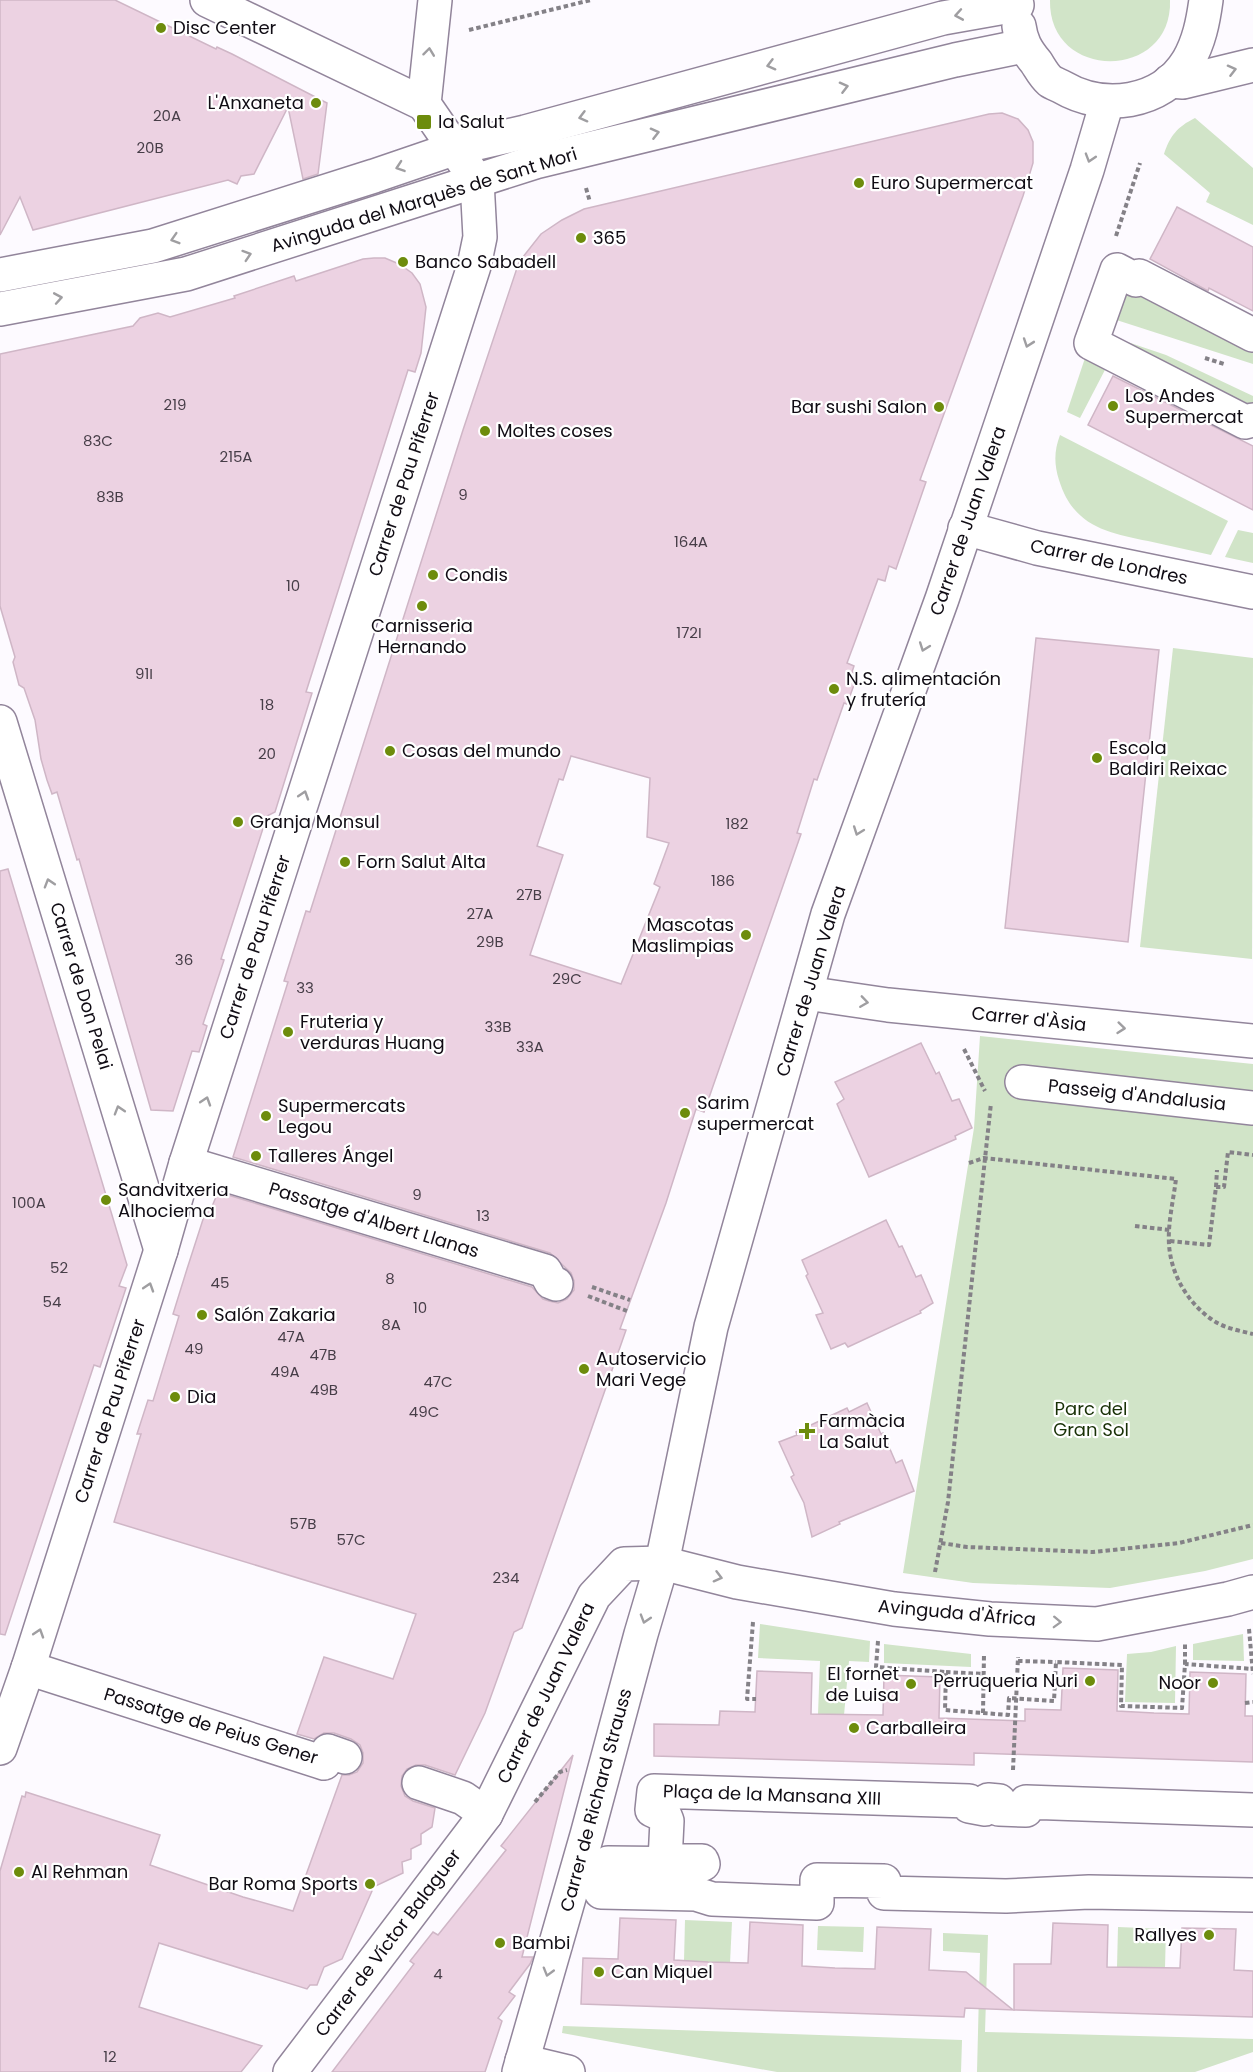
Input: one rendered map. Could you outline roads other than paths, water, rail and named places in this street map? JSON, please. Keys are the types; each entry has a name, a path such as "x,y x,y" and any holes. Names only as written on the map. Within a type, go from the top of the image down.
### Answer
{"street":[{"path":"207,0 424,104 435,0"},
{"path":"1017,3 1023,46 1050,80 1077,96 1107,102 1130,100 1151,93 1170,81 1187,63 1198,40 1206,0"},
{"name":"Avinguda del Marquès de Sant Mori","path":"0,275 153,246 364,180 456,148 525,132 944,18 1017,3"},
{"name":"Avinguda del Marquès de Sant Mori","path":"0,309 186,274 535,162 955,60 1023,46"},
{"path":"1170,81 1183,82 1253,65"},
{"name":"Carrer de Juan Valera","path":"486,1814 594,1596 624,1564 662,1563 711,1327 828,914 965,528 1079,192 1107,102"},
{"name":"Carrer de Pau Piferrer","path":"0,1748 28,1668 161,1250 186,1163 474,266 480,237 477,182 424,104"},
{"path":"1253,335 1139,276 1136,280 1117,270 1091,343 1245,422 1253,420"},
{"name":"Carrer de Londres","path":"965,528 1036,548 1253,592"},
{"name":"Carrer de Don Pelai","path":"0,722 161,1250"},
{"name":"Carrer d'Àsia","path":"806,993 888,1005 1253,1041"},
{"name":"Passeig d'Andalusia","path":"1022,1082 1253,1108"},
{"name":"Passatge d'Albert Llanas","path":"186,1163 551,1278"},
{"name":"Avinguda d'Àfrica","path":"662,1563 737,1582 894,1610 990,1619 1097,1624 1228,1599 1253,1592"},
{"name":"Carrer de Richard Strauss","path":"520,2066 584,1846 662,1563"},
{"name":"Passatge de Peius Gener","path":"28,1668 331,1759"},
{"path":"419,1783 463,1798 486,1814"},
{"name":"Plaça de la Mansana XIII","path":"1253,1810 1026,1802 1026,1810 999,1809 999,1801 988,1800 986,1809 969,1806 969,1801 654,1791 652,1810 665,1816 667,1821 665,1861 702,1861 703,1864 608,1863 602,1892 696,1894 712,1899 816,1903 817,1880 884,1881 884,1893 1006,1896 1089,1892 1253,1895"},
{"name":"Carrer de Víctor Balaguer","path":"290,2072 486,1814"},
{"path":"520,2066 568,2072"}],"place":[{"name":"Disc Center","path":"161,28"},
{"name":"L'Anxaneta","path":"316,103"},
{"name":"la Salut","path":"424,122"},
{"name":"Euro Supermercat","path":"859,183"},
{"name":"365","path":"581,238"},
{"name":"Banco Sabadell","path":"403,262"},
{"name":"Los Andes Supermercat","path":"1113,406"},
{"name":"Bar sushi Salon","path":"939,407"},
{"name":"Moltes coses","path":"485,431"},
{"name":"Condis","path":"433,575"},
{"name":"Carnisseria Hernando","path":"422,606"},
{"name":"N.S. alimentación y frutería","path":"834,689"},
{"name":"Cosas del mundo","path":"390,751"},
{"name":"Escola Baldiri Reixac","path":"1097,758"},
{"name":"Granja Monsul","path":"238,822"},
{"name":"Forn Salut Alta","path":"345,862"},
{"name":"Mascotas Maslimpias","path":"746,935"},
{"name":"Fruteria y verduras Huang","path":"288,1032"},
{"name":"Sarim supermercat","path":"685,1113"},
{"name":"Supermercats Legou","path":"266,1116"},
{"name":"Talleres Ángel","path":"256,1156"},
{"name":"Sandvitxeria Alhociema","path":"106,1200"},
{"name":"Salón Zakaria","path":"202,1315"},
{"name":"Autoservicio Mari Vege","path":"584,1369"},
{"name":"Dia","path":"175,1397"},
{"name":"Farmàcia La Salut","path":"807,1431"},
{"name":"Perruqueria Nuri","path":"1090,1681"},
{"name":"Noor","path":"1213,1683"},
{"name":"El fornet de Luisa","path":"911,1684"},
{"name":"Carballeira","path":"854,1728"},
{"name":"Al Rehman","path":"19,1872"},
{"name":"Bar Roma Sports","path":"370,1884"},
{"name":"Rallyes","path":"1209,1935"},
{"name":"Bambi","path":"500,1943"},
{"name":"Can Miquel","path":"599,1972"}],"park label":[{"name":"Parc del Gran Sol","path":"1091,1419"}]}
